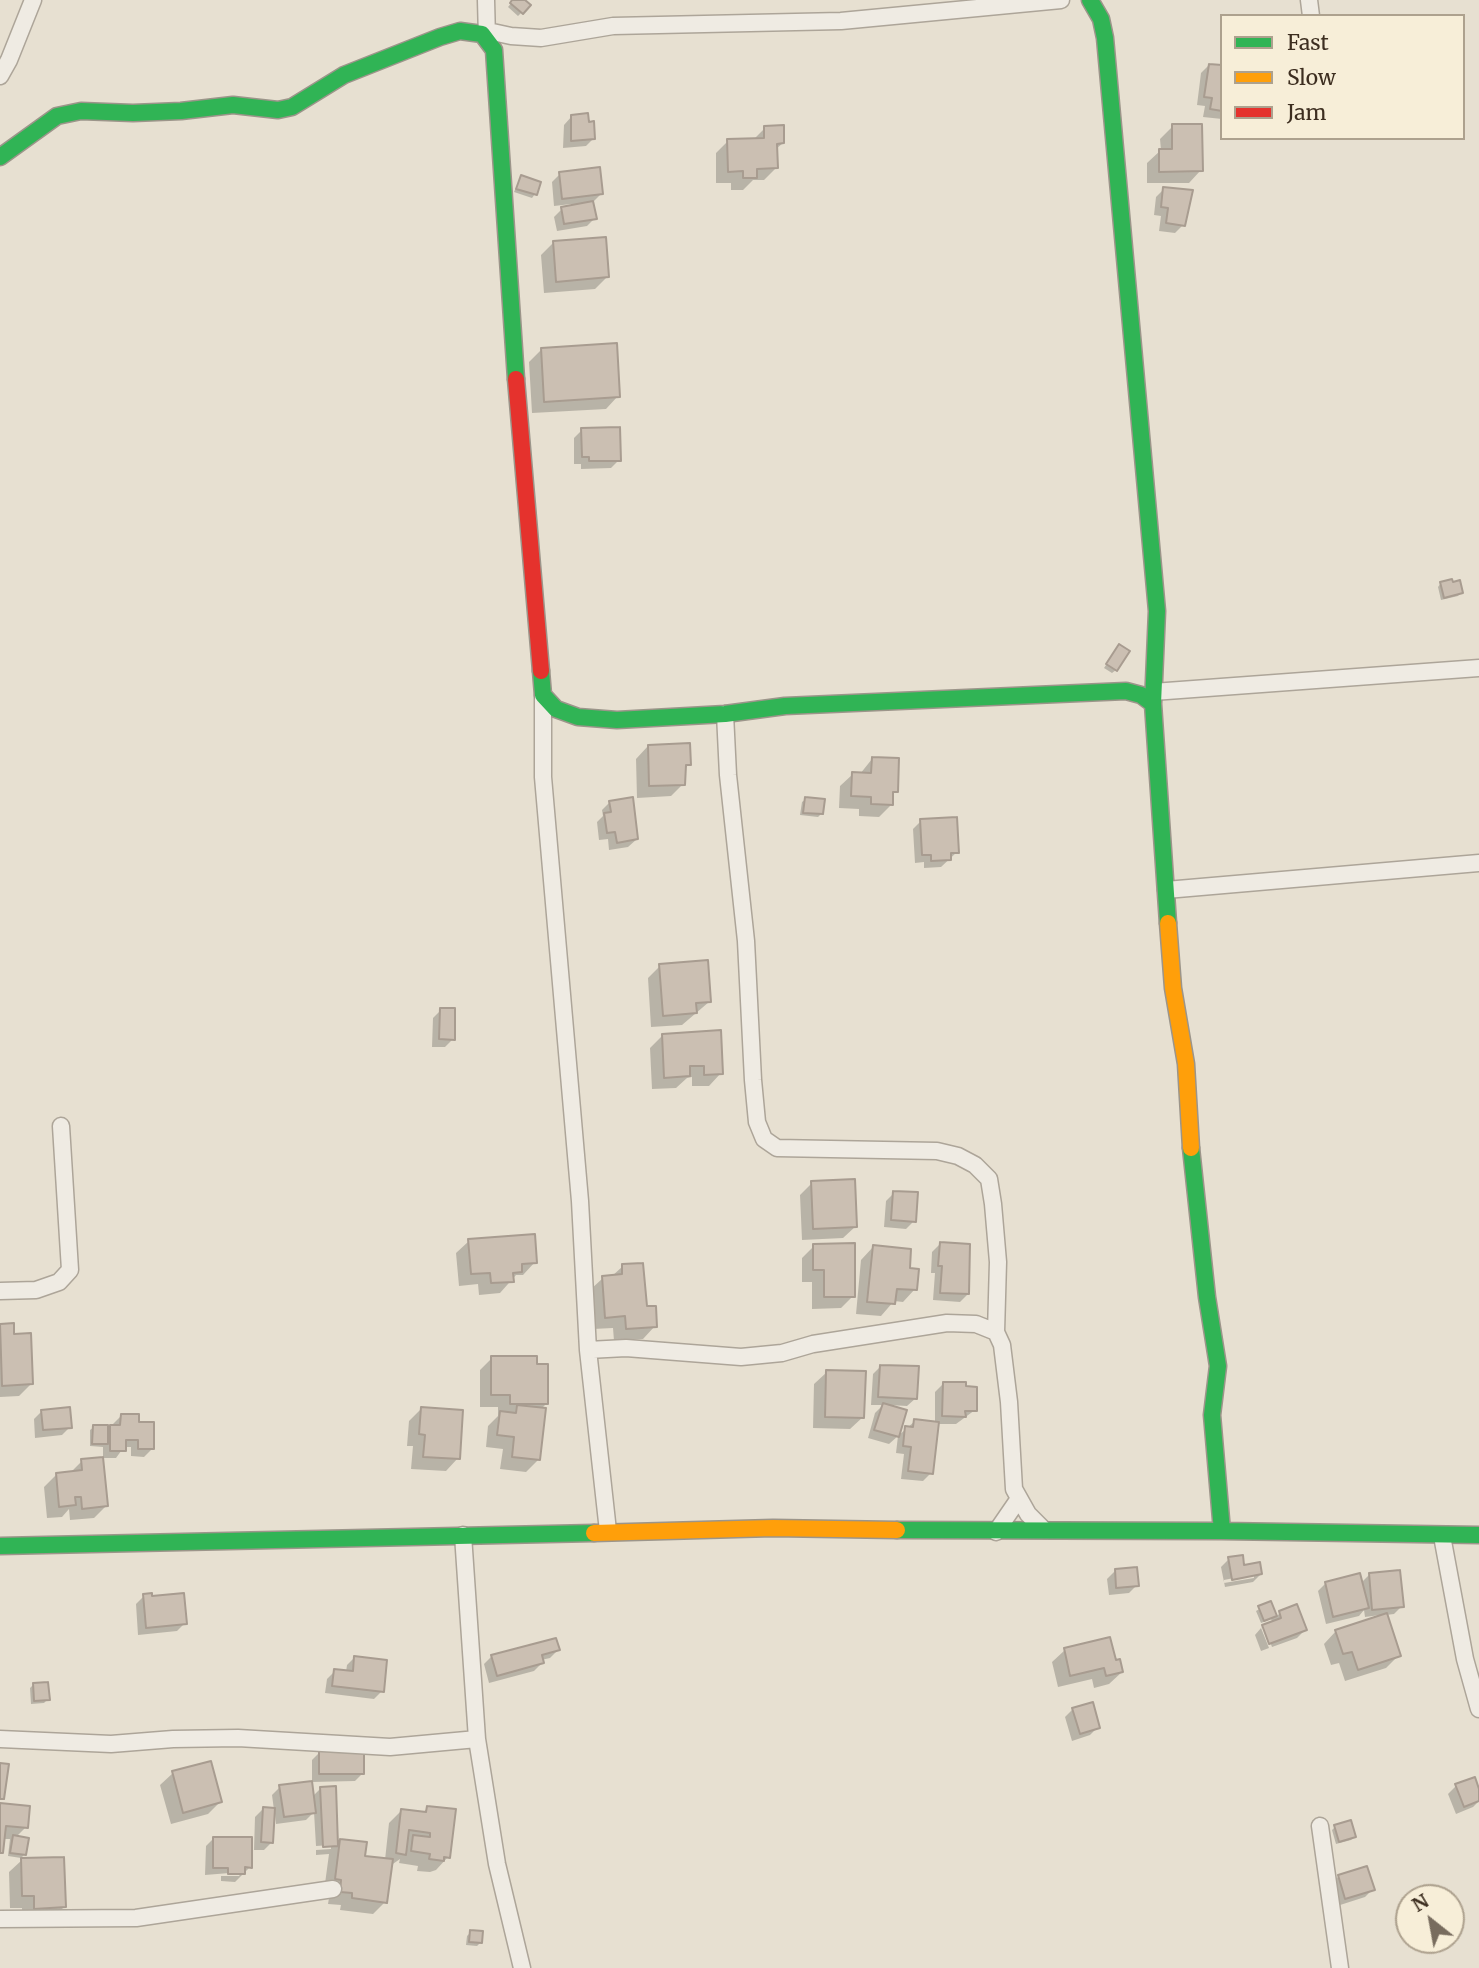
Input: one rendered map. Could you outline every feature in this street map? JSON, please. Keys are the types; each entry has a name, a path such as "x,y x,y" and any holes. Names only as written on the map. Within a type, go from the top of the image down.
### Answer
{"street":[{"path":"0,76 33,0"},
{"path":"486,0 487,35 494,50 521,461 542,695 543,777 579,1187 588,1349 608,1531"},
{"path":"0,157 57,116 81,111 133,114 233,105 278,110 292,107 344,75 460,31 541,38 613,26 841,22 1061,0"},
{"path":"1090,0 1101,19 1105,38 1157,611 1153,698 1166,890 1173,988 1186,1064 1189,1130 1206,1297 1218,1366 1212,1415 1222,1531"},
{"path":"1101,19 1110,0"},
{"path":"542,695 556,709 579,717 617,720 725,714 785,706 1126,691 1153,698 1479,668"},
{"path":"725,714 727,775 747,941 757,1122 764,1139 777,1148 937,1151 958,1156 975,1165 989,1179 998,1262 996,1332 1002,1345 1009,1402 1014,1489 1018,1500 1044,1530"},
{"path":"1166,890 1479,863"},
{"path":"0,1291 36,1290 59,1282 69,1270 61,1126"},
{"path":"588,1349 626,1348 741,1357 782,1353 813,1344 947,1323 976,1324 996,1332"},
{"path":"996,1532 1018,1500"},
{"path":"0,1546 330,1541 773,1528 1479,1535"},
{"path":"463,1535 477,1739 497,1864 522,1968"},
{"path":"1442,1536 1465,1659 1479,1709"},
{"path":"0,1739 111,1744 238,1738 390,1747 477,1739"},
{"path":"1320,1826 1340,1968"},
{"path":"0,1919 136,1918 333,1888"}],"building":[{"path":"512,0 525,0 531,5 523,14 510,3"},
{"path":"1209,64 1220,65 1220,111 1210,109 1212,98 1204,97"},
{"path":"588,113 589,122 594,121 595,139 571,141 571,115"},
{"path":"1172,124 1202,124 1203,171 1159,172 1159,149 1172,149"},
{"path":"784,125 784,143 777,144 778,168 757,169 757,178 743,178 743,171 728,172 727,139 764,138 764,126"},
{"path":"600,167 603,194 562,199 559,172"},
{"path":"521,175 541,182 537,195 516,189"},
{"path":"1163,187 1193,190 1185,226 1166,223 1168,208 1161,207"},
{"path":"593,201 597,219 564,224 561,207"},
{"path":"606,237 609,277 556,282 553,241"},
{"path":"617,343 620,397 544,402 541,348"},
{"path":"620,427 621,461 589,461 589,457 582,457 581,428"},
{"path":"1452,579 1453,582 1460,580 1463,593 1444,598 1440,582"},
{"path":"1119,644 1130,651 1117,671 1106,664"},
{"path":"690,743 691,765 686,765 685,785 649,786 648,745"},
{"path":"872,757 899,758 898,792 893,792 893,805 871,804 871,797 851,796 852,772 871,773"},
{"path":"633,797 638,839 617,843 615,832 607,833 604,813 611,812 609,801"},
{"path":"805,797 825,799 823,814 803,813"},
{"path":"957,817 959,853 951,853 951,860 931,861 931,855 922,855 920,819"},
{"path":"708,960 711,1002 696,1003 697,1013 663,1016 659,964"},
{"path":"440,1008 455,1008 455,1040 439,1039"},
{"path":"721,1030 723,1074 704,1075 704,1066 690,1066 690,1076 664,1078 662,1034"},
{"path":"855,1179 857,1227 813,1229 811,1181"},
{"path":"893,1191 918,1192 916,1222 891,1220"},
{"path":"535,1234 537,1263 522,1264 522,1272 513,1273 514,1282 491,1283 490,1273 471,1274 468,1239"},
{"path":"940,1242 970,1244 969,1294 940,1293"},
{"path":"855,1243 855,1297 824,1297 824,1270 813,1270 813,1244"},
{"path":"873,1245 911,1249 910,1268 919,1269 917,1290 897,1289 895,1304 867,1302"},
{"path":"643,1263 647,1306 656,1306 657,1327 626,1329 625,1316 605,1318 602,1276 622,1274 622,1264"},
{"path":"14,1323 14,1334 31,1333 33,1384 2,1386 0,1324"},
{"path":"491,1356 537,1356 537,1364 548,1364 548,1404 510,1404 510,1395 491,1395"},
{"path":"880,1365 919,1366 917,1399 878,1397"},
{"path":"826,1370 866,1371 864,1418 825,1417"},
{"path":"943,1382 966,1382 966,1386 977,1387 977,1411 965,1411 966,1417 942,1416"},
{"path":"883,1403 907,1410 899,1437 874,1430"},
{"path":"517,1405 546,1408 540,1460 512,1457 514,1437 497,1435 500,1411 516,1413"},
{"path":"70,1407 72,1428 43,1430 41,1410"},
{"path":"421,1407 463,1410 460,1459 423,1457 425,1435 419,1434"},
{"path":"121,1414 139,1414 139,1422 154,1422 154,1449 138,1449 138,1440 126,1440 126,1451 110,1451 110,1425 120,1425"},
{"path":"914,1419 939,1422 933,1474 908,1471 911,1447 903,1446 905,1426 913,1427"},
{"path":"93,1425 108,1425 108,1444 92,1444"},
{"path":"103,1457 108,1506 82,1509 81,1497 75,1497 76,1505 59,1507 56,1473 82,1470 81,1459"},
{"path":"1243,1555 1244,1565 1260,1562 1262,1574 1232,1580 1228,1557"},
{"path":"1137,1567 1139,1586 1116,1588 1115,1569"},
{"path":"1400,1570 1404,1607 1372,1610 1369,1573"},
{"path":"1360,1573 1369,1608 1333,1617 1325,1582"},
{"path":"152,1593 152,1596 184,1593 187,1624 146,1628 143,1594"},
{"path":"1271,1601 1277,1616 1264,1621 1258,1606"},
{"path":"1297,1604 1307,1630 1269,1644 1262,1625 1281,1618 1279,1611"},
{"path":"1387,1613 1401,1656 1358,1670 1352,1652 1343,1654 1335,1630"},
{"path":"1110,1637 1116,1660 1120,1659 1123,1672 1106,1676 1104,1668 1070,1676 1064,1648"},
{"path":"556,1638 560,1650 542,1655 544,1663 497,1676 491,1655"},
{"path":"354,1656 387,1660 384,1692 332,1686 334,1669 353,1671"},
{"path":"48,1682 50,1700 34,1701 33,1683"},
{"path":"1093,1702 1100,1728 1080,1734 1072,1708"},
{"path":"364,1749 364,1774 319,1774 319,1750"},
{"path":"211,1761 222,1802 183,1813 172,1771"},
{"path":"0,1763 9,1764 4,1799 0,1799"},
{"path":"1475,1777 1479,1801 1464,1807 1455,1784"},
{"path":"312,1781 316,1813 284,1817 279,1785"},
{"path":"336,1786 338,1846 323,1847 320,1787"},
{"path":"0,1803 30,1806 28,1828 6,1826 3,1853 0,1853"},
{"path":"427,1806 456,1809 450,1858 444,1857 444,1861 429,1859 430,1854 411,1851 413,1835 430,1837 430,1833 409,1830 406,1855 396,1853 401,1809 426,1812"},
{"path":"263,1807 275,1808 273,1843 261,1842"},
{"path":"1351,1820 1356,1837 1339,1842 1334,1825"},
{"path":"13,1835 29,1838 26,1855 10,1853"},
{"path":"213,1837 252,1837 252,1868 245,1867 245,1874 228,1874 228,1868 213,1868"},
{"path":"340,1839 367,1842 365,1856 393,1859 387,1903 352,1898 352,1893 340,1892 341,1880 335,1879"},
{"path":"64,1857 66,1907 34,1909 34,1896 22,1896 21,1858"},
{"path":"1367,1866 1375,1890 1345,1899 1338,1875"},
{"path":"470,1930 483,1931 482,1943 469,1942"}],"traffic: fast":[{"path":"1090,0 1101,19 1105,38 1157,611 1153,704 1168,923"},
{"path":"0,157 57,116 81,111 133,113 233,105 278,110 292,107 344,75 440,37 460,31 482,34 494,50 516,379"},
{"path":"541,671 543,695 556,709 578,717 617,720 725,714 785,706 1126,691 1141,695 1153,704"},
{"path":"1191,1148 1207,1297 1218,1366 1212,1415 1222,1531"},
{"path":"897,1530 1479,1535"},
{"path":"0,1546 594,1533"}],"traffic: slow":[{"path":"1168,923 1173,988 1186,1064 1191,1148"},
{"path":"594,1533 773,1528 897,1530"}],"traffic: jam":[{"path":"516,379 541,671"}]}
